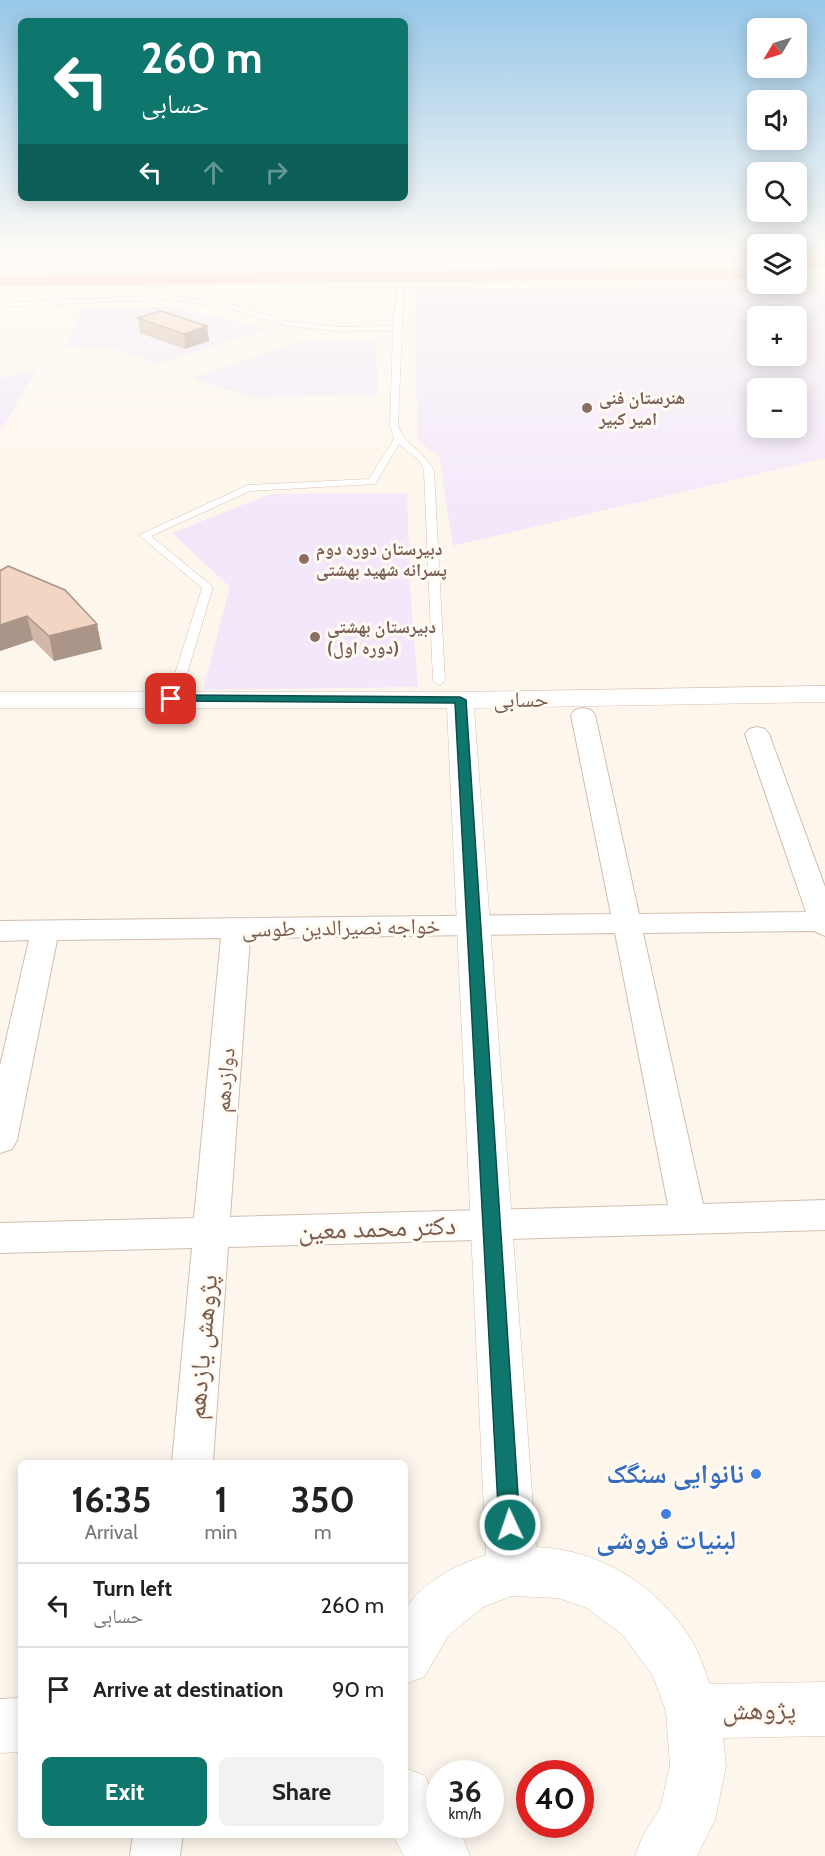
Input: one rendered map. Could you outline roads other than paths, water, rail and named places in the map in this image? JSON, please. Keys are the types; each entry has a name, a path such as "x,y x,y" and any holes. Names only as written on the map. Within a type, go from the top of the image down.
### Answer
{"main road":[{"name":"حسابی","path":"0,718 460,708 825,694"},
{"name":"حسابی","path":"0,700 460,708 583,715 825,713"},
{"path":"460,708 512,1571"},
{"path":"408,1653 430,1618 467,1587 512,1571 558,1573 602,1588 642,1618 674,1660 693,1711 698,1766 686,1820 664,1856"},
{"name":"پژوهش","path":"693,1711 825,1709"},
{"path":"0,1726 18,1725"},
{"path":"408,1803 418,1828 441,1856"}],"street":[{"path":"583,715 689,1219"},
{"path":"757,734 824,922"},
{"name":"خواجه نصیرالدین طوسی","path":"0,931 824,922"},
{"name":"دوازدهم","path":"212,1232 236,928"},
{"path":"0,1140 45,931"},
{"name":"دکتر محمد معین","path":"0,1238 825,1215"},
{"name":"پژوهش یازدهم","path":"192,1460 212,1232"},
{"path":"155,1856 157,1838"}],"lane":[{"path":"397,341 394,425 398,439 424,460 429,471 439,681"},
{"path":"180,677 208,587 144,535 248,488 372,482 398,439"}],"place":[{"name":"هنرستان فنی امیر کبیر","path":"587,408"},
{"name":"دبیرستان دوره دوم پسرانه شهید بهشتی","path":"304,559"},
{"name":"دبیرستان بهشتی (دوره اول)","path":"315,637"},
{"name":"نانوایی سنگک","path":"756,1474"},
{"name":"لبنیات فروشی","path":"666,1514"}]}
